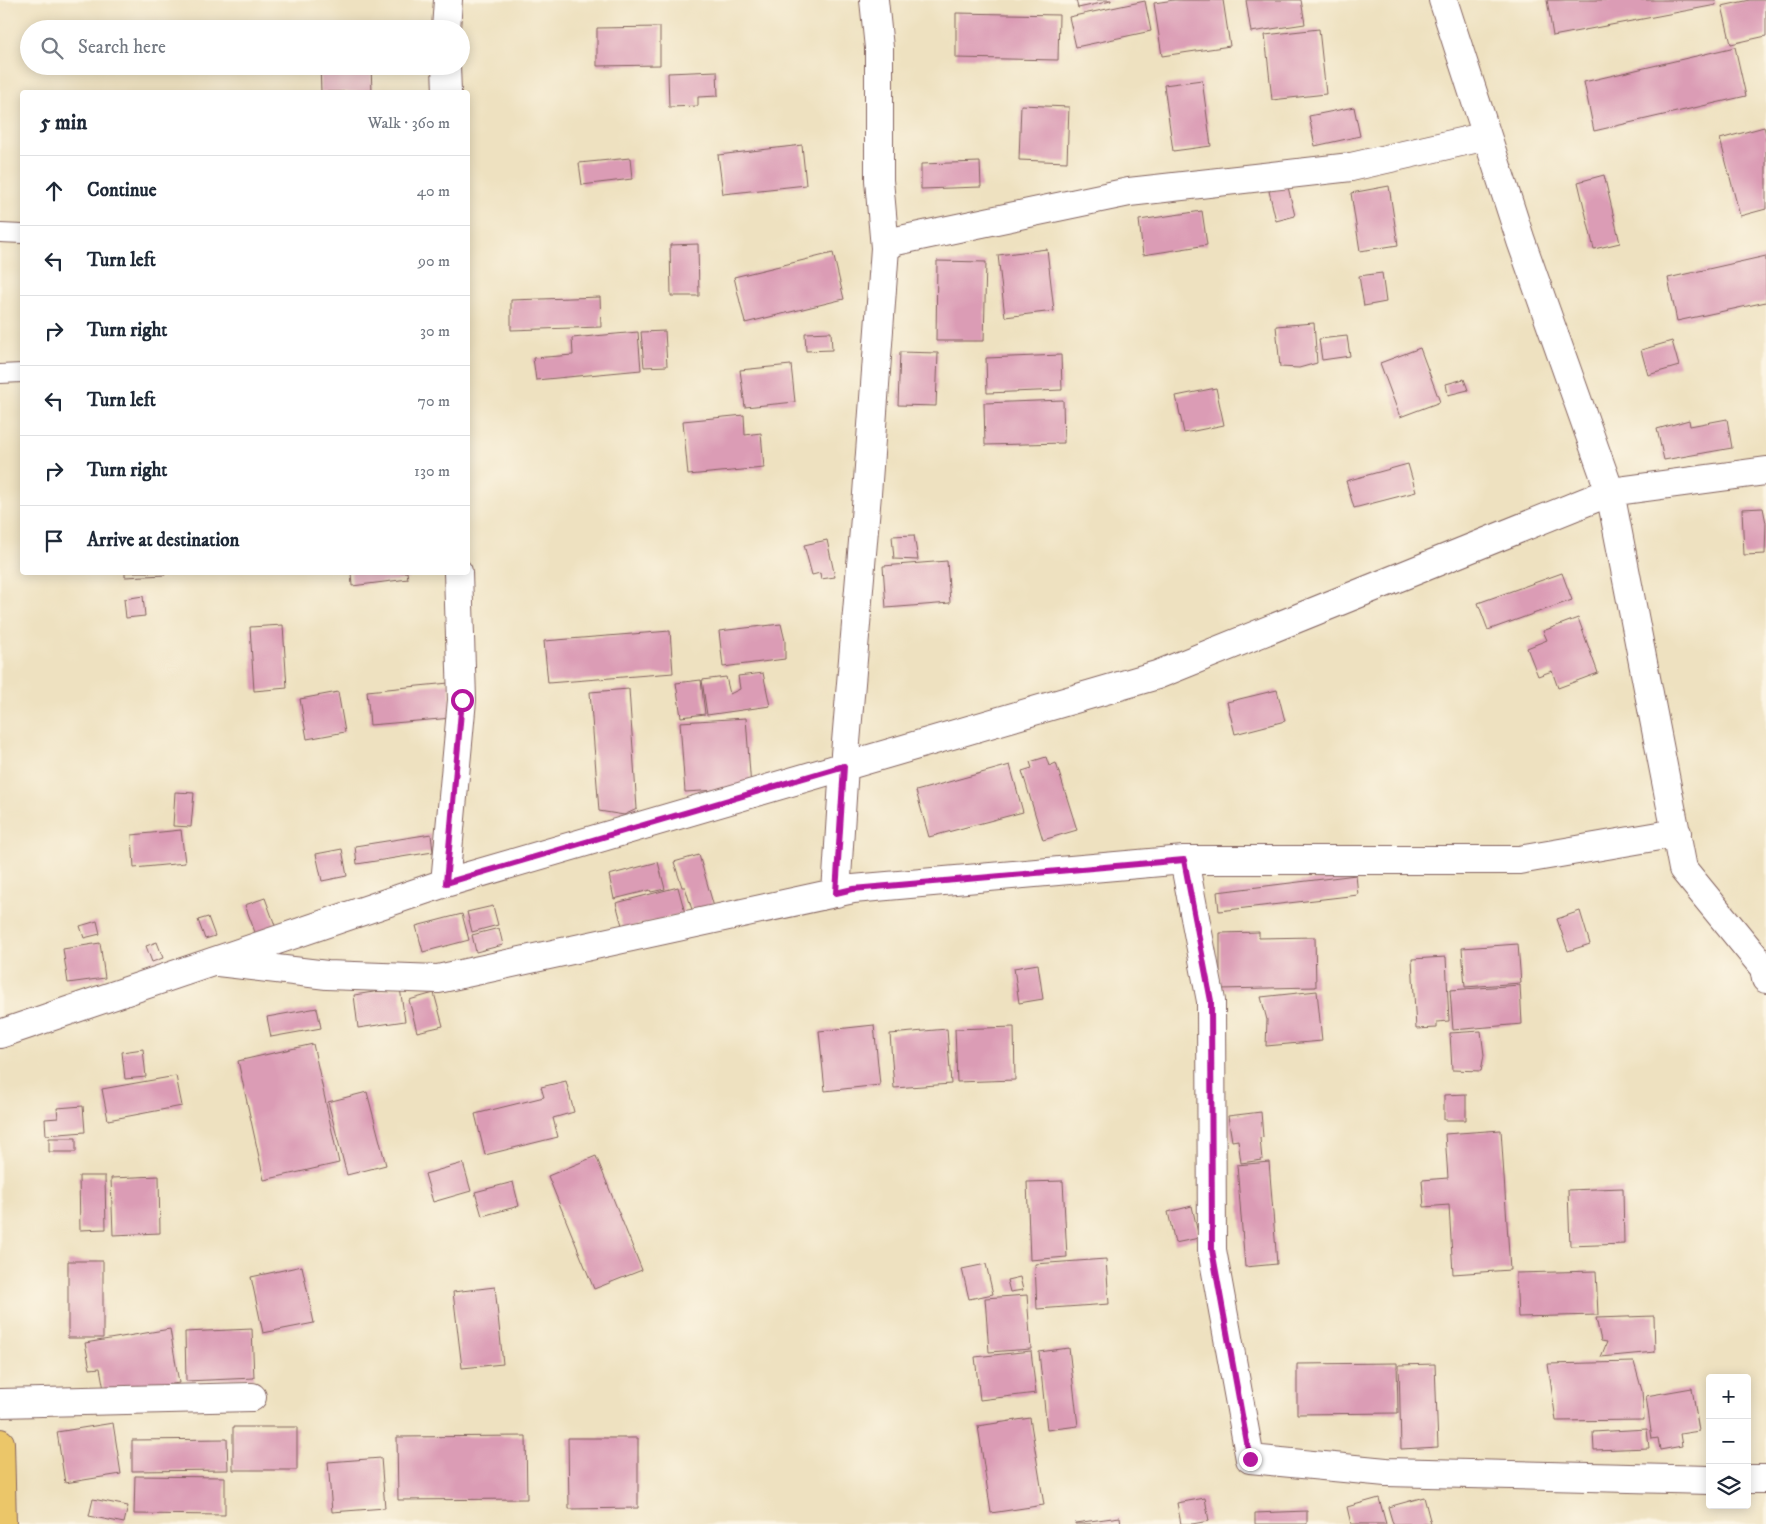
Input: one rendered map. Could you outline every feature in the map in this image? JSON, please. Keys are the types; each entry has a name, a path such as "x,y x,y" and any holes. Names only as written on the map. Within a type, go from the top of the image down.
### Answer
{"highway":[{"path":"0,1443 2,1524"}],"street":[{"path":"447,20 448,0"},
{"path":"836,893 844,766 868,494 885,248 880,180 879,48 874,0"},
{"path":"1443,0 1521,241 1610,492 1683,869 1764,968 1766,979"},
{"path":"446,75 447,90"},
{"path":"885,248 896,241 1129,192 1351,167 1487,136"},
{"path":"0,1034 446,883 1157,675 1610,492 1766,471"},
{"path":"446,883 462,700 458,575"},
{"path":"212,961 327,976 438,979 853,889 1184,860 1519,860 1677,833"},
{"path":"1184,860 1211,1001 1212,1250 1250,1459 1386,1472 1706,1480"},
{"path":"0,1403 252,1397"},
{"path":"1751,1480 1766,1479"}],"lane":[{"path":"0,233 20,234"},
{"path":"0,374 20,373"}],"building":[{"path":"1076,0 1111,0 1111,1 1078,8"},
{"path":"1174,0 1223,0 1230,46 1162,56 1154,3"},
{"path":"1246,0 1301,0 1305,24 1251,32"},
{"path":"1547,0 1715,0 1716,5 1553,36"},
{"path":"1750,0 1766,0 1766,36 1731,44 1722,6"},
{"path":"1145,1 1151,31 1076,47 1069,17"},
{"path":"956,13 1059,15 1058,60 956,58"},
{"path":"660,27 660,65 597,66 597,28"},
{"path":"1319,29 1326,94 1272,100 1265,35"},
{"path":"1735,47 1746,96 1594,131 1584,82"},
{"path":"717,71 718,96 698,97 698,106 669,107 668,73"},
{"path":"320,75 371,75 372,90 321,90"},
{"path":"1202,80 1211,146 1173,151 1164,85"},
{"path":"1021,105 1069,107 1067,162 1019,160"},
{"path":"1354,107 1360,136 1315,146 1309,116"},
{"path":"1764,127 1766,134 1766,209 1740,216 1720,139"},
{"path":"802,145 806,185 723,194 718,155"},
{"path":"630,158 632,179 582,185 579,163"},
{"path":"980,162 981,187 921,189 921,164"},
{"path":"1604,175 1620,243 1594,249 1578,182"},
{"path":"1389,186 1398,245 1360,251 1351,193"},
{"path":"1288,187 1295,216 1276,221 1269,191"},
{"path":"1202,211 1207,245 1143,255 1139,220"},
{"path":"698,244 699,296 671,296 670,245"},
{"path":"1047,249 1054,311 1005,317 998,255"},
{"path":"833,253 844,299 745,323 734,277"},
{"path":"1766,256 1766,302 1677,321 1668,278"},
{"path":"937,261 986,262 984,341 936,341"},
{"path":"1382,273 1386,302 1364,306 1359,276"},
{"path":"600,297 601,327 511,330 511,300"},
{"path":"1314,323 1317,363 1299,368 1280,367 1276,326"},
{"path":"665,331 667,366 644,367 641,332"},
{"path":"638,332 641,370 536,380 533,358 573,355 572,338"},
{"path":"831,332 832,350 806,351 805,333"},
{"path":"1347,336 1350,356 1322,360 1319,339"},
{"path":"1672,341 1679,366 1648,375 1641,350"},
{"path":"1420,348 1440,402 1400,417 1380,363"},
{"path":"900,352 938,353 936,406 898,405"},
{"path":"1061,355 1062,390 987,393 986,358"},
{"path":"791,365 795,402 745,407 740,370"},
{"path":"1464,379 1468,390 1448,395 1446,384"},
{"path":"1216,388 1224,425 1184,433 1176,396"},
{"path":"1063,400 1064,443 985,445 984,403"},
{"path":"744,415 745,435 761,433 764,468 688,475 683,421"},
{"path":"1727,419 1732,448 1664,460 1657,429 1689,420 1690,426"},
{"path":"1408,464 1416,492 1354,508 1346,481"},
{"path":"1763,508 1766,523 1765,554 1744,555 1742,509"},
{"path":"914,535 918,560 894,559 892,536"},
{"path":"827,540 835,577 821,579 820,573 812,575 804,545"},
{"path":"947,561 950,603 886,608 883,566"},
{"path":"1562,573 1572,600 1488,630 1478,603"},
{"path":"125,575 165,575 125,577"},
{"path":"351,575 407,575 408,579 352,586"},
{"path":"143,596 145,616 126,618 124,599"},
{"path":"1578,618 1598,673 1558,688 1552,671 1538,676 1527,648 1547,640 1543,631"},
{"path":"781,624 785,641 785,659 723,667 719,631"},
{"path":"283,625 287,688 254,691 250,627"},
{"path":"670,631 673,673 548,683 544,641"},
{"path":"763,673 770,706 707,715 702,680 726,677 730,694 740,689 738,676"},
{"path":"701,680 705,714 681,717 676,683"},
{"path":"449,683 452,718 370,725 367,691"},
{"path":"629,689 637,809 624,815 599,811 590,692"},
{"path":"1277,690 1285,721 1235,734 1227,702"},
{"path":"338,692 345,732 307,739 300,699"},
{"path":"746,718 751,788 685,792 680,722"},
{"path":"1046,757 1049,766 1056,763 1077,830 1043,840 1022,771 1032,768 1030,762"},
{"path":"1010,765 1023,812 929,837 916,791"},
{"path":"175,792 194,793 191,827 173,826"},
{"path":"181,830 185,863 134,868 132,835"},
{"path":"431,834 433,852 357,864 355,846"},
{"path":"342,849 347,876 322,881 316,854"},
{"path":"699,855 714,907 693,913 685,887 682,887 674,862"},
{"path":"658,862 665,889 651,892 650,890 614,899 609,875"},
{"path":"1356,875 1358,895 1219,911 1217,892"},
{"path":"678,887 685,913 623,929 616,903"},
{"path":"265,898 276,928 256,935 245,905"},
{"path":"493,906 498,925 472,932 467,912"},
{"path":"1580,911 1590,944 1568,951 1557,919"},
{"path":"462,914 469,940 423,952 416,926"},
{"path":"208,917 215,936 205,939 198,920"},
{"path":"97,921 100,934 84,938 80,926"},
{"path":"499,928 503,945 476,952 472,935"},
{"path":"1259,932 1259,938 1315,937 1316,987 1220,989 1220,933"},
{"path":"157,942 163,958 152,962 146,946"},
{"path":"100,943 105,978 68,983 63,949"},
{"path":"1518,944 1521,983 1465,987 1462,948"},
{"path":"1446,957 1449,1021 1437,1022 1437,1028 1416,1029 1412,959"},
{"path":"1038,964 1043,999 1019,1003 1014,968"},
{"path":"1520,985 1522,1024 1453,1030 1450,990"},
{"path":"400,988 405,1021 358,1028 354,995"},
{"path":"1317,991 1322,1041 1266,1046 1267,1020 1261,997"},
{"path":"434,993 443,1026 417,1032 409,1000"},
{"path":"317,1008 321,1028 271,1037 267,1017"},
{"path":"874,1025 880,1085 825,1091 819,1031"},
{"path":"1014,1027 1015,1080 957,1082 955,1029"},
{"path":"947,1029 951,1084 894,1088 890,1034"},
{"path":"1481,1031 1484,1055 1481,1071 1452,1070 1450,1033"},
{"path":"313,1044 339,1163 264,1180 238,1061"},
{"path":"143,1049 146,1077 125,1079 122,1052"},
{"path":"176,1076 182,1106 108,1120 102,1089"},
{"path":"566,1081 574,1112 553,1118 558,1137 485,1155 475,1114 544,1097 541,1087"},
{"path":"367,1092 386,1165 347,1175 328,1102"},
{"path":"1466,1094 1466,1120 1444,1120 1444,1095"},
{"path":"83,1106 85,1132 46,1135 45,1119 58,1118 57,1108"},
{"path":"1261,1112 1263,1137 1260,1138 1262,1160 1241,1163 1238,1140 1232,1141 1228,1116"},
{"path":"1501,1130 1510,1270 1453,1274 1449,1205 1424,1207 1422,1180 1448,1178 1445,1134"},
{"path":"49,1138 76,1138 76,1152 49,1152"},
{"path":"596,1156 642,1270 594,1289 548,1176"},
{"path":"1269,1162 1277,1264 1245,1267 1237,1165"},
{"path":"463,1163 471,1191 433,1202 425,1174"},
{"path":"79,1176 105,1176 106,1229 80,1230"},
{"path":"159,1176 160,1233 113,1235 111,1178"},
{"path":"1063,1181 1067,1257 1030,1260 1027,1182"},
{"path":"513,1182 519,1206 482,1216 475,1192"},
{"path":"1623,1188 1624,1244 1570,1246 1568,1190"},
{"path":"1192,1206 1199,1238 1175,1243 1168,1212"},
{"path":"1106,1259 1109,1304 1037,1309 1035,1264"},
{"path":"68,1261 103,1261 103,1338 68,1338"},
{"path":"986,1264 993,1294 969,1299 962,1269"},
{"path":"302,1266 314,1323 263,1333 251,1277"},
{"path":"1596,1271 1598,1315 1518,1317 1516,1273"},
{"path":"1020,1277 1023,1290 1010,1292 1007,1280"},
{"path":"495,1287 503,1364 462,1368 453,1292"},
{"path":"1027,1295 1031,1349 989,1352 985,1298"},
{"path":"1654,1316 1655,1352 1601,1357 1607,1342 1601,1341 1596,1318"},
{"path":"170,1329 179,1383 105,1395 100,1368 90,1369 85,1343"},
{"path":"252,1329 254,1378 186,1381 185,1332"},
{"path":"1069,1348 1078,1426 1047,1430 1039,1352"},
{"path":"1031,1351 1036,1393 980,1400 975,1357"},
{"path":"1634,1362 1642,1391 1644,1420 1556,1421 1548,1364"},
{"path":"1397,1363 1398,1413 1297,1414 1297,1364"},
{"path":"1435,1364 1438,1447 1401,1449 1399,1365"},
{"path":"1692,1388 1699,1431 1680,1434 1682,1446 1660,1450 1658,1438 1652,1439 1646,1396"},
{"path":"1030,1418 1044,1505 991,1513 978,1426"},
{"path":"113,1423 121,1474 65,1483 57,1432"},
{"path":"233,1427 297,1427 297,1470 233,1470"},
{"path":"1647,1429 1649,1448 1594,1450 1593,1432"},
{"path":"526,1436 527,1499 398,1500 397,1437"},
{"path":"568,1438 638,1438 638,1508 569,1509"},
{"path":"227,1439 228,1470 132,1471 132,1440"},
{"path":"381,1458 385,1508 332,1512 328,1462"},
{"path":"135,1476 225,1477 225,1515 134,1514"},
{"path":"1424,1497 1431,1524 1393,1524 1388,1507"},
{"path":"1205,1498 1209,1521 1181,1524 1177,1503"},
{"path":"1379,1498 1386,1524 1351,1524 1347,1507"},
{"path":"93,1499 128,1506 124,1523 89,1516"},
{"path":"1307,1511 1307,1524 1255,1524 1255,1513"},
{"path":"1120,1517 1121,1524 1075,1524 1075,1523"}],"route":[{"path":"462,700 446,883 844,766 836,893 853,889 1184,860 1211,1001 1212,1250 1250,1459"}]}
